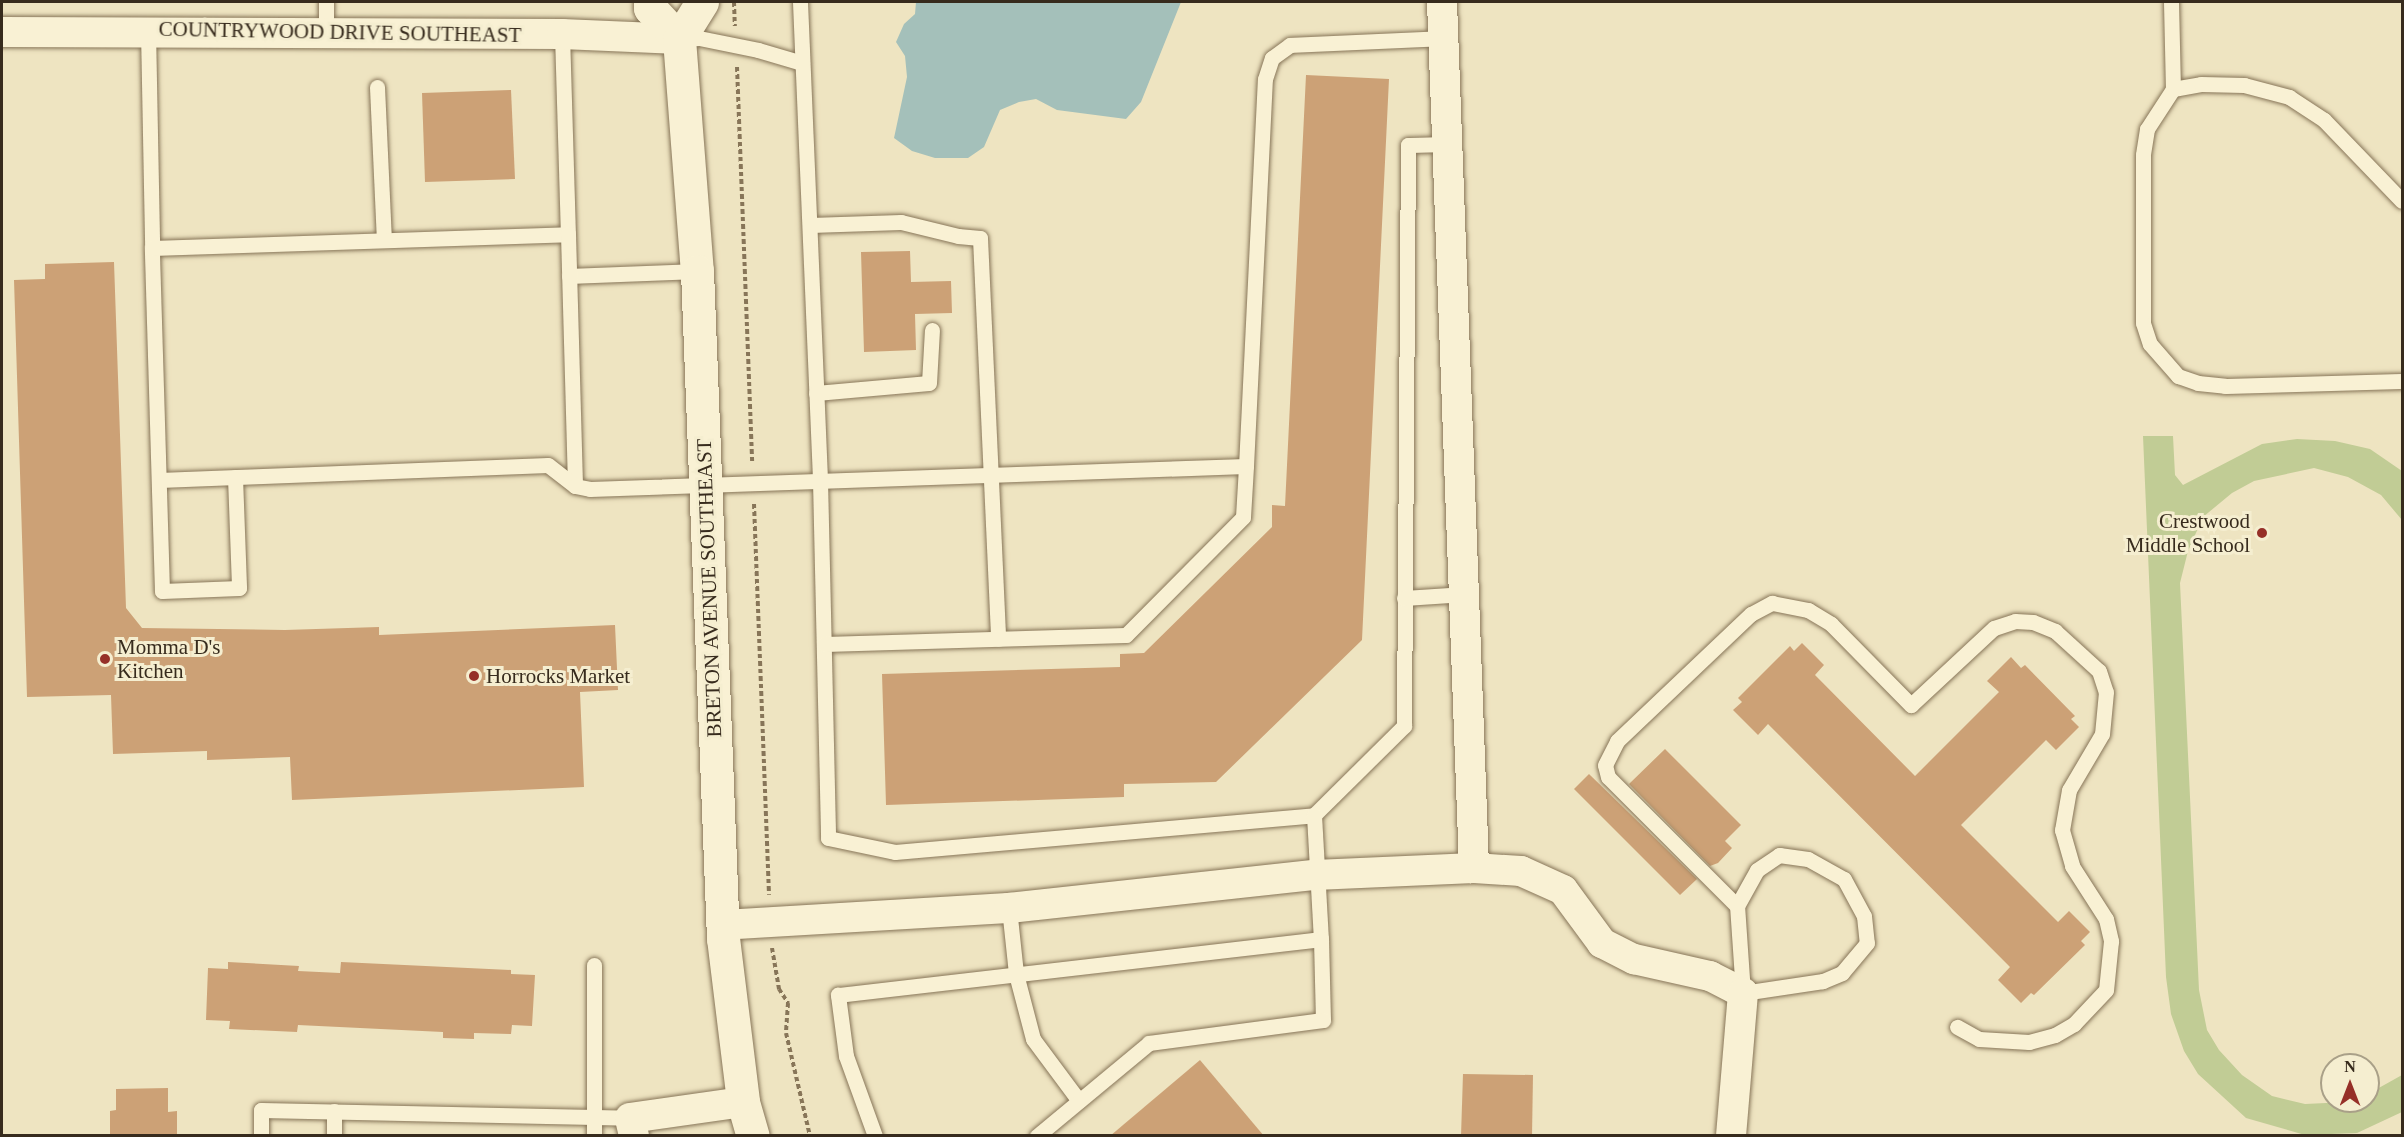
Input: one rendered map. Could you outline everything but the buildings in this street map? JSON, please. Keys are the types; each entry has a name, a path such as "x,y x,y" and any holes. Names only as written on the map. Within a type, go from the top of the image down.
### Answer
{"main road":[{"path":"650,2 650,8 679,39 702,2"},
{"name":"BRETON AVENUE SOUTHEAST","path":"679,39 696,271 722,925 743,1102 753,1136"}],"street":[{"path":"1442,2 1474,868"},
{"name":"COUNTRYWOOD DRIVE SOUTHEAST","path":"2,32 148,30 562,34 679,39"},
{"path":"722,925 1009,908 1315,875 1474,868 1521,872 1550,881 1563,890 1602,943 1634,959 1710,976 1743,993 1731,1136"},
{"path":"632,1127 743,1102"}],"lane":[{"path":"326,2 326,32"},
{"path":"800,2 820,480 828,838 895,852 1314,815 1404,726 1408,145 1448,144"},
{"path":"2171,2 2173,89 2147,129 2143,155 2143,323 2150,344 2162,361 2178,376 2225,386 2403,381"},
{"path":"148,30 162,591 239,588 235,477"},
{"path":"562,34 575,486"},
{"path":"679,39 699,38 736,45 802,63"},
{"path":"824,644 1126,635 1243,517 1265,79 1272,58 1290,45 1444,38"},
{"path":"2173,89 2200,84 2244,85 2289,98 2324,120 2403,201"},
{"path":"377,87 384,240"},
{"path":"810,225 901,222 958,236 980,238 998,639"},
{"path":"152,248 568,234"},
{"path":"569,276 696,271"},
{"path":"816,393 929,383 932,330"},
{"path":"159,480 548,465 575,486 590,489 1246,466"},
{"path":"1404,598 1465,594"},
{"path":"1737,906 1608,777 1605,765 1617,741 1751,614 1772,603 1808,610 1831,624 1911,705 1994,628 2015,621 2033,622 2055,631 2099,671 2106,692 2102,734 2069,790 2062,830 2072,866 2106,919 2111,941 2106,990 2074,1023 2055,1035 2029,1042 1979,1039 1957,1027"},
{"path":"1037,1136 1149,1043 1323,1020 1322,939 1315,875 1314,815"},
{"path":"1779,855 1808,859 1844,879 1864,916 1867,943 1842,973 1823,981 1743,993 1737,906 1758,870 1779,855"},
{"path":"1009,908 1016,974 1033,1039 1079,1101"},
{"path":"875,1136 846,1056 838,995 1322,939"},
{"path":"594,965 594,1136"},
{"path":"261,1136 261,1110 593,1115 632,1127"},
{"path":"334,1111 334,1136"}],"path":[{"path":"734,2 770,922 778,989 788,1003 786,1033 792,1066 810,1136"}],"green space":[{"path":"2143,436 2173,436 2175,475 2183,485 2262,444 2297,439 2335,441 2370,449 2402,471 2402,520 2381,495 2348,477 2314,468 2254,481 2232,493 2203,517 2188,551 2180,583 2199,990 2207,1030 2219,1050 2242,1075 2272,1096 2305,1104 2320,1103 2320,1113 2380,1113 2380,1087 2402,1075 2402,1112 2357,1133 2305,1135 2246,1118 2198,1074 2184,1051 2171,1014 2166,977"}],"water":[{"path":"916,2 1181,2 1141,102 1126,119 1057,110 1036,99 1019,102 1000,110 984,147 968,158 935,158 912,151 894,138 907,77 905,56 896,42 904,24 915,14"}],"place":[{"name":"Crestwood Middle School","path":"2262,533"},
{"name":"Momma D's Kitchen","path":"105,659"},
{"name":"Horrocks Market","path":"474,676"}]}
